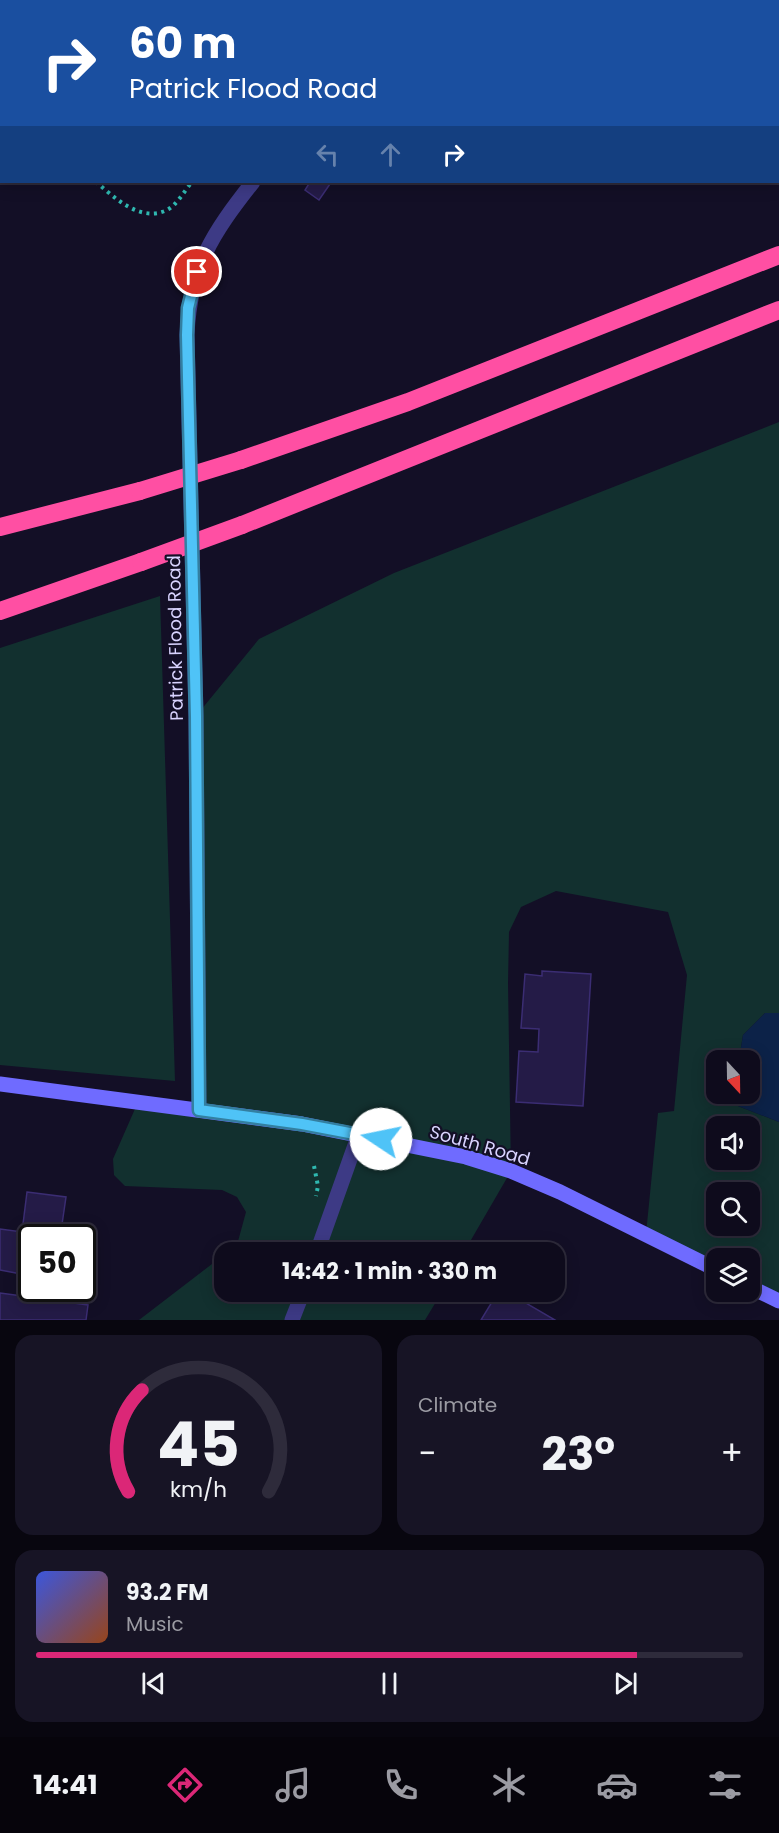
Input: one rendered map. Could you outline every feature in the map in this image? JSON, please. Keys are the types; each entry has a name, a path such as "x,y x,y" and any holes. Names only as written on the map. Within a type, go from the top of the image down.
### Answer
{"highway":[{"path":"0,527 140,491 241,460 408,402 779,255"},
{"path":"0,611 242,525 779,310"}],"main road":[{"name":"South Road","path":"0,1084 302,1124 466,1157 511,1171 560,1192 706,1265"},
{"path":"760,1292 779,1301"}],"street":[{"name":"Patrick Flood Road","path":"199,1110 196,716 188,308 201,259 214,234 252,183"},
{"path":"321,1242 359,1134"},
{"path":"292,1320 299,1302"}],"path":[{"path":"97,183 131,209 143,213 154,213 174,205 191,183"},
{"path":"314,1166 318,1186 316,1196"}],"green space":[{"path":"779,422 779,1013 765,1013 743,1035 741,1050 706,1050 706,1104 733,1104 779,1122 779,1301 760,1292 760,1248 706,1248 706,1264 646,1234 658,1113 674,1111 687,975 668,912 556,891 521,907 509,932 511,1171 470,1242 238,1242 246,1212 237,1197 222,1190 125,1186 114,1175 113,1159 138,1102 198,1110 196,716 259,639 394,573"},
{"path":"160,596 175,1081 0,1065 0,648"},
{"path":"214,1262 214,1302 436,1302 425,1320 139,1320"}],"water":[{"path":"765,1013 779,1013 779,1122 733,1104 760,1104 760,1050 741,1050 743,1035"}],"building":[{"path":"309,183 330,184 319,200 305,190"},
{"path":"542,971 591,974 583,1106 516,1102 519,1051 538,1052 539,1029 521,1028 525,974 542,976"},
{"path":"27,1192 66,1197 62,1224 23,1224"},
{"path":"0,1229 18,1231 18,1273 0,1270"},
{"path":"0,1293 18,1295 18,1302 66,1302 88,1305 86,1320 0,1320"},
{"path":"492,1302 524,1302 555,1320 481,1320"}],"route":[{"path":"197,272 188,308 187,335 196,716 199,1110 302,1124 381,1139"}]}
